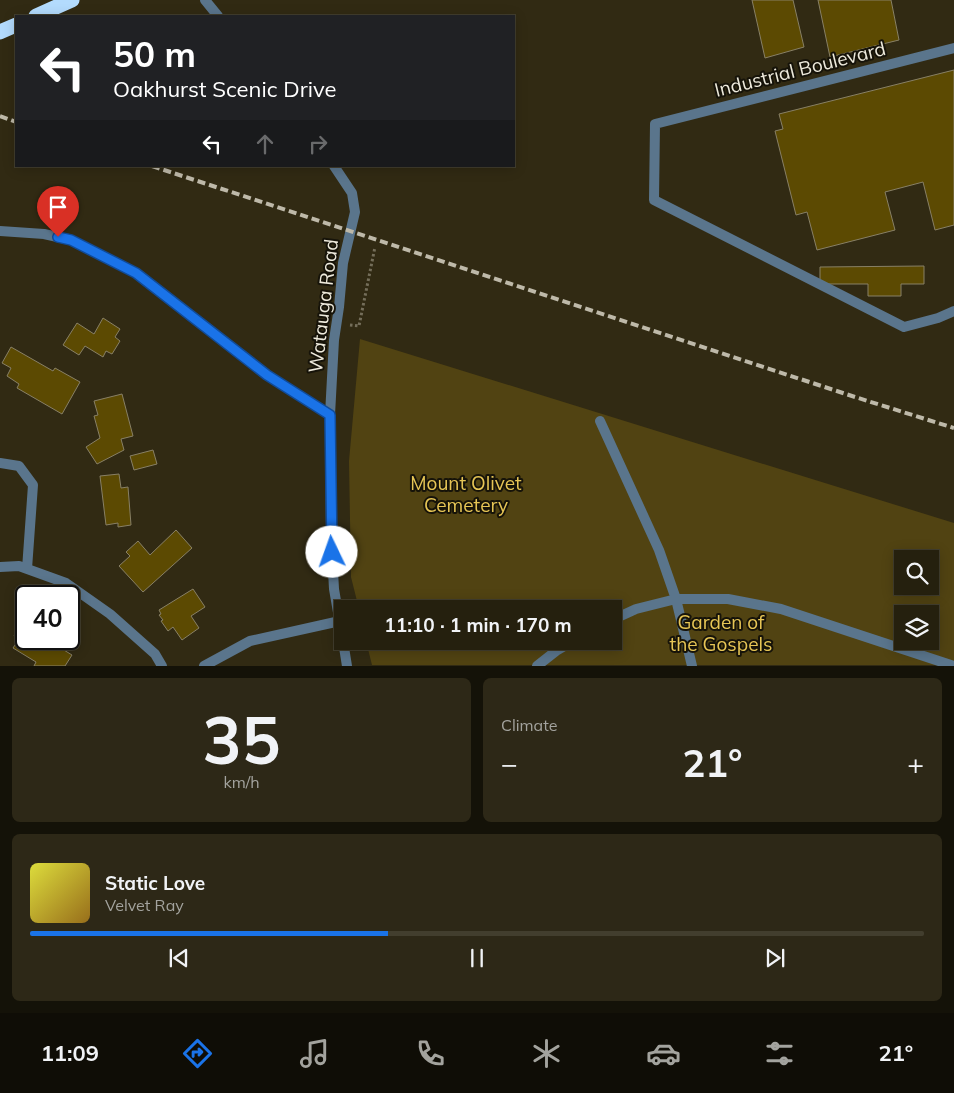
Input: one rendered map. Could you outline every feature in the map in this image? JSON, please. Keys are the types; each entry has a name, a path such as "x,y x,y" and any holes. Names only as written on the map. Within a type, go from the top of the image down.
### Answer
{"highway":[{"path":"38,15 72,0"},
{"path":"0,32 15,25"}],"street":[{"path":"205,0 217,15"},
{"name":"Industrial Boulevard","path":"954,48 655,124 654,200 904,327 938,318 954,311"},
{"name":"Watauga Road","path":"335,167 352,193 355,212 343,263 334,340 330,415 330,534 336,600"},
{"path":"0,231 44,234 71,240 136,273 267,375 330,415"},
{"path":"600,422 647,523 676,599 692,666"},
{"path":"0,463 19,466 33,485 27,569"},
{"path":"0,567 19,566 66,583 110,614 155,654 162,666"},
{"path":"622,615 636,609 676,599 728,599 782,608 934,662 954,666"},
{"path":"204,666 250,641 334,622"},
{"path":"344,650 347,666"},
{"path":"537,666 558,650"}],"path":[{"path":"336,324 358,326 375,247"}],"green space":[{"name":"Mount Olivet Cemetery","path":"360,339 954,523 954,665 372,665 368,650 622,650 622,600 357,600 351,577 349,461"}],"building":[{"path":"752,0 793,0 804,47 765,58"},
{"path":"818,0 891,0 899,40 830,57"},
{"path":"954,70 954,225 935,230 923,182 885,192 895,230 817,250 807,212 796,215 775,131 783,129 779,114"},
{"path":"924,266 924,284 901,284 901,296 868,296 868,284 820,284 820,267"},
{"path":"103,318 120,329 115,337 120,341 112,354 106,351 103,357 85,346 79,355 63,345 77,323 94,334"},
{"path":"11,347 53,371 55,368 80,382 62,414 17,388 19,384 7,376 11,368 2,363"},
{"path":"122,394 133,436 121,439 124,450 97,464 86,447 100,438 94,416 98,415 94,401"},
{"path":"153,450 157,464 134,470 130,456"},
{"path":"119,474 121,488 128,487 131,525 118,527 118,523 106,525 100,476"},
{"path":"176,530 192,548 143,592 119,566 130,556 126,552 138,541 150,555"},
{"path":"193,589 205,607 191,616 199,628 182,640 173,627 168,631 161,621 163,620 159,615 161,614 159,610"},
{"path":"16,650 64,650 72,655 65,666 34,666 36,662"}],"railway":[{"path":"0,116 15,122"},
{"path":"155,167 954,428"}],"route":[{"path":"58,237 71,240 136,273 267,375 330,415 330,534 332,552"}],"park label":[{"name":"Garden of the Gospels","path":"721,633"}]}
